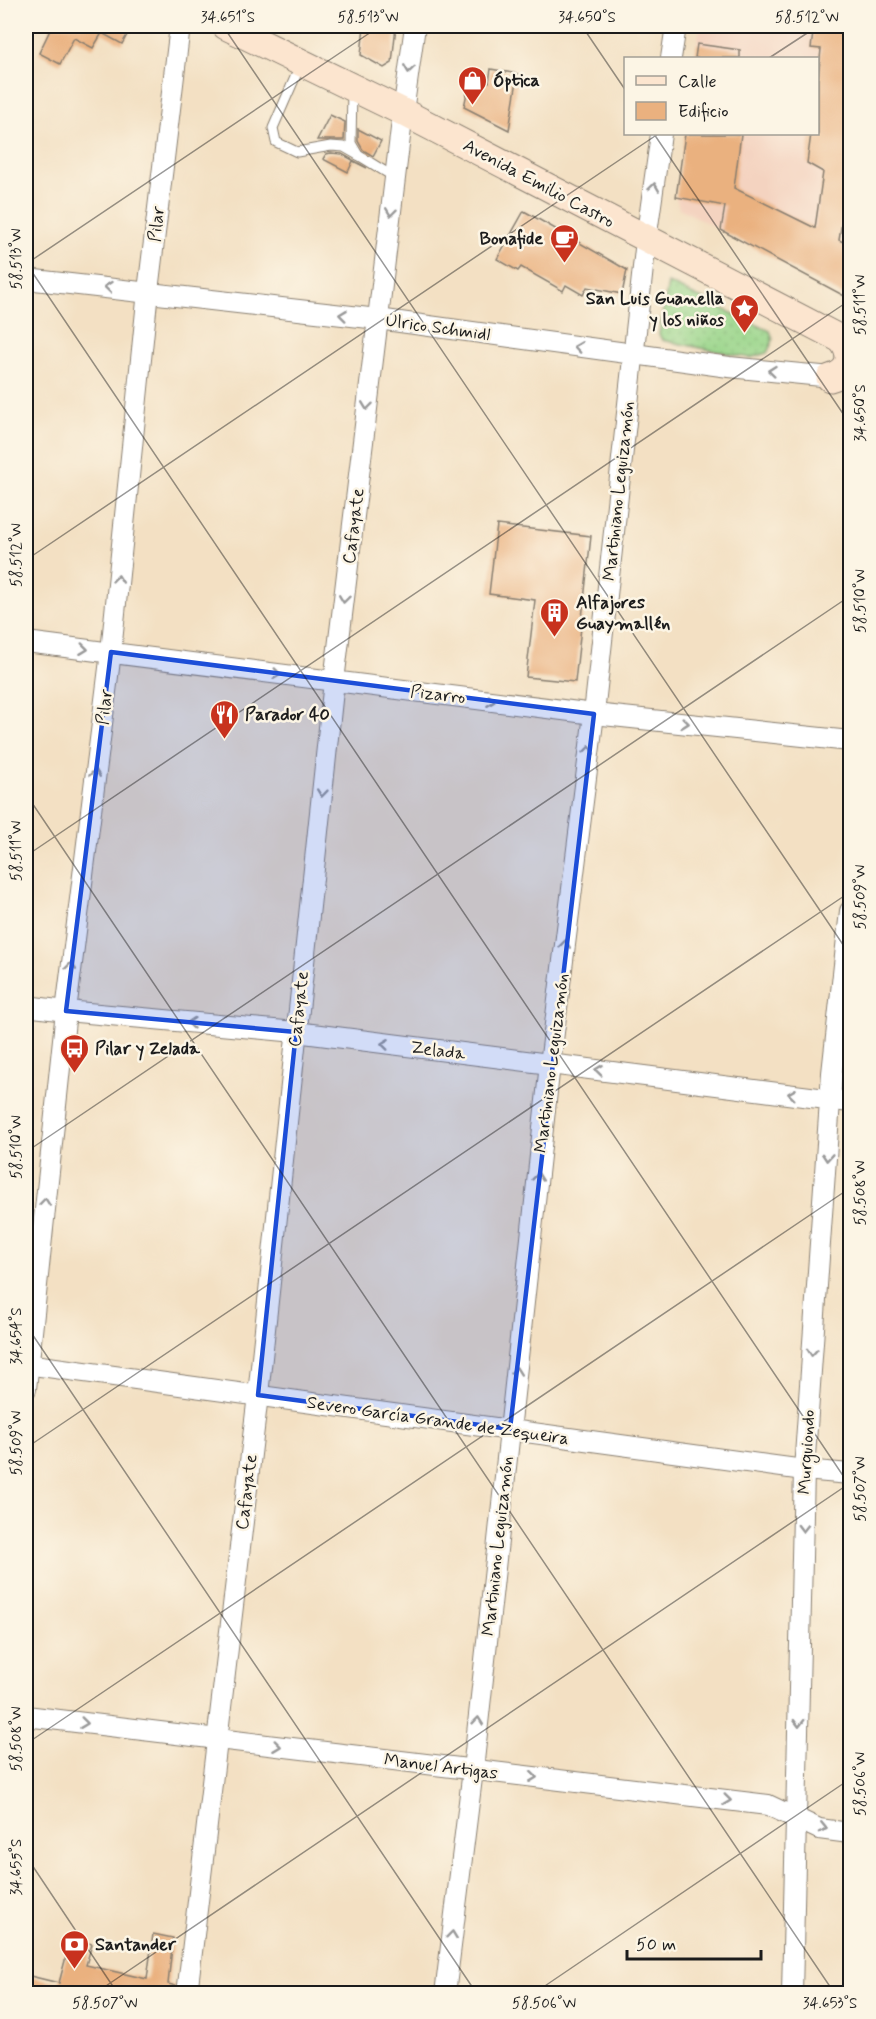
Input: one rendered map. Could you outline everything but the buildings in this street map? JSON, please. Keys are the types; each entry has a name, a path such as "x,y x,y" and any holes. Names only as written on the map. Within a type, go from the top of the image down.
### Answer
{"main road":[{"name":"Avenida Emilio Castro","path":"226,26 403,112 646,240 845,341"},
{"path":"840,378 838,376 849,362 845,341"}],"street":[{"name":"Pilar","path":"26,1389 66,1011 111,652 148,291 180,26"},
{"name":"Cafayate","path":"187,1994 258,1395 334,681 403,112 416,26"},
{"path":"671,57 676,26"},
{"name":"Martiniano Leguizamón","path":"445,1994 473,1770 550,1064 594,714 646,240 661,135"},
{"name":"Ulrico Schmidl","path":"26,279 148,291 634,354 840,378"},
{"name":"Pizarro","path":"26,642 594,714 850,741"},
{"name":"Murguiondo","path":"792,1994 804,1470 841,1100 833,1062 850,911"},
{"name":"Zelada","path":"26,1006 296,1032 841,1100"},
{"name":"Severo García Grande de Zequeira","path":"27,1364 804,1470 850,1474"},
{"name":"Manuel Artigas","path":"26,1716 768,1805 819,1829 850,1833"}],"lane":[{"path":"301,64 273,128 276,142 297,152 331,146 344,147 395,177"},
{"path":"352,88 351,143 358,155"}],"highlighted area":[{"path":"111,652 594,714 510,1429 258,1395 296,1032 66,1011"}],"shaded area":[{"path":"700,26 850,26 850,299 679,208 676,197 685,135 819,135 819,57 695,57"}],"green space":[{"path":"668,283 770,331 773,340 767,353 750,358 662,340 659,334"}],"place":[{"name":"Óptica","path":"472,106"},
{"name":"Bonafide","path":"564,264"},
{"name":"San Luis Guanella y los niños","path":"745,334"},
{"name":"Alfajores Guaymallén","path":"555,638"},
{"name":"Parador 40","path":"224,740"},
{"name":"Pilar y Zelada","path":"74,1074"},
{"name":"Santander","path":"74,1970"}]}
